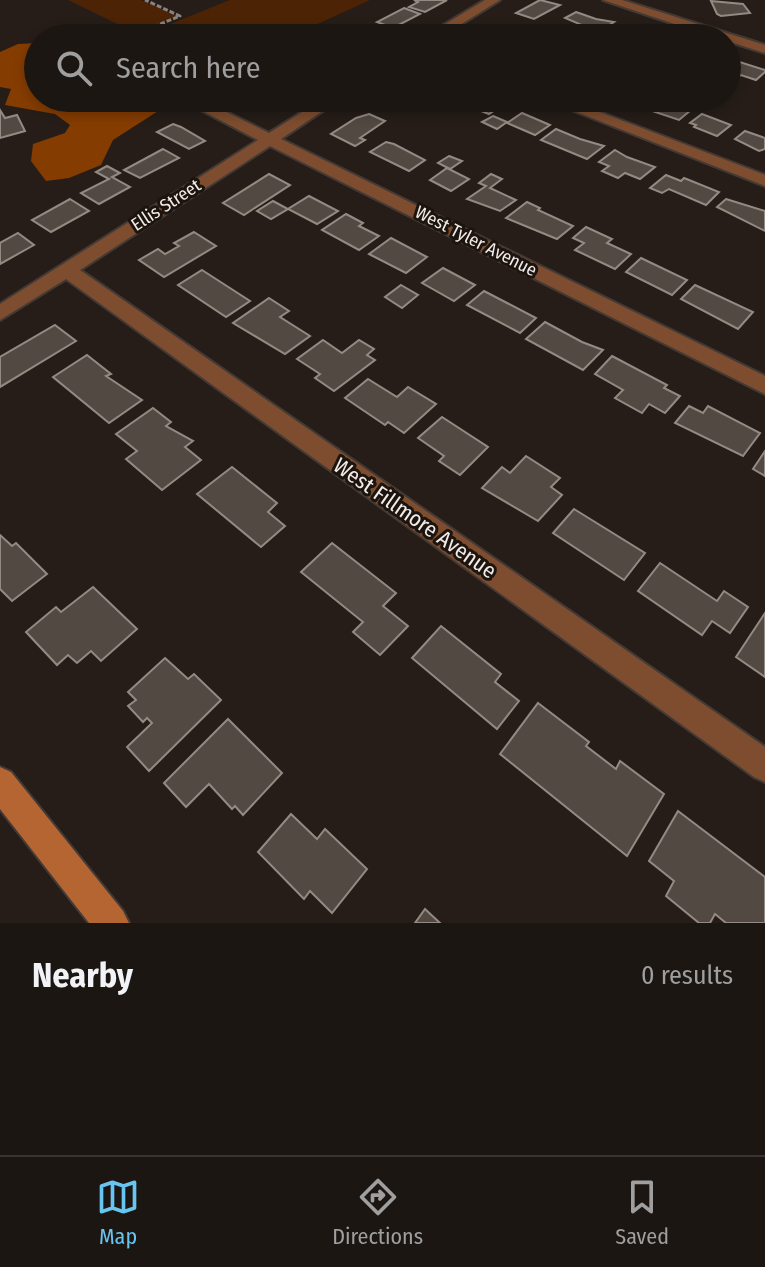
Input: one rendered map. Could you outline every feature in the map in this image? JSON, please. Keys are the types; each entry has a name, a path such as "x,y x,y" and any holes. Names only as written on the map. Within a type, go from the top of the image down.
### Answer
{"street":[{"path":"453,24 494,0"},
{"path":"609,0 686,24"},
{"path":"667,18 677,11 670,0"},
{"path":"741,41 765,49"},
{"name":"West Tyler Avenue","path":"215,112 765,386"},
{"name":"Ellis Street","path":"0,313 312,112"},
{"path":"585,112 765,181"},
{"name":"West Fillmore Avenue","path":"66,270 765,766"},
{"path":"0,783 111,923"}],"path":[{"path":"145,0 180,16 160,24"}],"shaded area":[{"path":"68,0 141,0 177,16 158,24 117,24"},
{"path":"230,0 370,0 318,24 170,24"},
{"path":"24,44 24,108 5,105 11,89 0,87 0,52"},
{"path":"44,112 157,112 113,140 101,165 69,178 46,181 31,161 33,144 65,133 70,125 55,114"}],"building":[{"path":"414,0 447,0 425,12 409,7 418,2"},
{"path":"540,0 560,5 534,19 516,13"},
{"path":"711,1 743,4 750,13 721,16"},
{"path":"404,8 420,14 401,24 377,22"},
{"path":"576,12 614,22 579,24 565,18"},
{"path":"741,62 765,70 756,80 741,75"},
{"path":"0,110 5,118 17,115 25,131 0,138"},
{"path":"655,112 689,112 679,120"},
{"path":"522,113 550,125 535,135 507,123"},
{"path":"369,114 385,121 360,138 365,140 355,146 331,134 356,118"},
{"path":"702,114 731,125 717,136 694,127 696,125 690,123"},
{"path":"493,116 507,122 497,129 482,122"},
{"path":"173,124 205,141 189,149 157,132"},
{"path":"556,129 604,146 587,159 541,140"},
{"path":"745,131 765,138 765,149 759,151 735,139"},
{"path":"386,142 425,160 409,171 370,152"},
{"path":"163,149 179,158 140,178 124,170"},
{"path":"615,150 655,167 640,179 625,173 618,178 602,171 609,166 599,162"},
{"path":"449,156 462,161 450,169 438,163"},
{"path":"107,166 120,173 112,177 130,187 99,204 81,193 109,179 96,172"},
{"path":"447,168 469,179 451,191 430,180"},
{"path":"269,174 290,185 244,215 223,203"},
{"path":"491,174 502,179 490,188 516,200 500,211 467,199 486,186 479,183"},
{"path":"666,175 681,181 684,178 719,192 706,205 669,189 662,193 650,188"},
{"path":"309,196 338,211 317,224 288,209"},
{"path":"70,199 89,211 51,232 32,220"},
{"path":"726,199 765,211 765,231 717,207"},
{"path":"273,201 288,209 271,219 257,211"},
{"path":"527,202 573,226 557,239 506,218"},
{"path":"346,214 363,223 359,226 379,236 359,250 322,230"},
{"path":"586,227 612,239 607,243 631,254 615,269 575,250 584,243 573,238"},
{"path":"194,232 216,246 164,277 139,260 158,249 165,254 179,246 174,243"},
{"path":"18,233 34,245 0,264 0,243"},
{"path":"391,238 427,257 406,273 369,254"},
{"path":"641,258 687,280 672,295 626,272"},
{"path":"443,268 475,285 454,301 422,283"},
{"path":"202,270 250,301 226,317 178,285"},
{"path":"401,285 418,295 402,308 385,297"},
{"path":"695,285 753,312 738,329 681,299"},
{"path":"484,291 536,318 520,333 467,305"},
{"path":"269,298 289,311 280,317 310,336 285,354 233,323"},
{"path":"545,322 603,350 583,370 526,339"},
{"path":"55,325 76,341 0,387 0,357"},
{"path":"323,340 342,353 359,340 374,349 367,355 375,360 334,391 315,378 320,374 297,359"},
{"path":"87,355 111,374 106,376 142,400 109,423 53,377"},
{"path":"612,356 667,385 664,388 680,396 665,413 649,404 642,413 615,398 623,390 595,374"},
{"path":"368,379 397,397 408,387 436,404 404,433 388,422 385,425 345,398"},
{"path":"689,406 703,413 708,406 760,433 743,456 675,423"},
{"path":"153,408 171,422 166,426 193,441 185,447 201,460 162,490 126,459 137,451 116,434"},
{"path":"442,417 488,447 460,475 439,461 444,456 418,438"},
{"path":"765,451 765,476 753,469"},
{"path":"526,456 560,478 551,487 562,495 538,521 482,488 502,467 510,473"},
{"path":"232,467 277,503 268,512 285,526 261,547 197,494"},
{"path":"574,509 645,553 624,580 553,533"},
{"path":"0,535 12,546 16,543 47,574 12,601 0,589"},
{"path":"332,543 396,593 383,606 408,626 380,655 353,632 363,622 301,572"},
{"path":"660,563 717,601 724,591 748,607 730,633 712,621 702,635 638,591"},
{"path":"93,587 137,629 101,661 91,651 77,663 68,655 57,665 26,632 56,607 61,612"},
{"path":"765,613 765,677 736,657"},
{"path":"441,626 501,674 495,682 519,701 497,729 412,658"},
{"path":"165,658 188,679 194,674 221,700 149,771 127,747 152,723 147,718 143,722 128,706 136,700 128,692"},
{"path":"538,703 589,742 586,746 616,769 620,761 664,794 627,856 500,754"},
{"path":"228,719 282,773 243,815 235,806 232,809 209,784 186,807 164,783"},
{"path":"678,811 765,877 765,923 726,923 715,914 710,923 699,923 666,896 674,881 649,861"},
{"path":"291,814 317,839 325,829 367,869 332,913 310,891 304,899 258,852"},
{"path":"425,909 440,923 415,923"}]}
